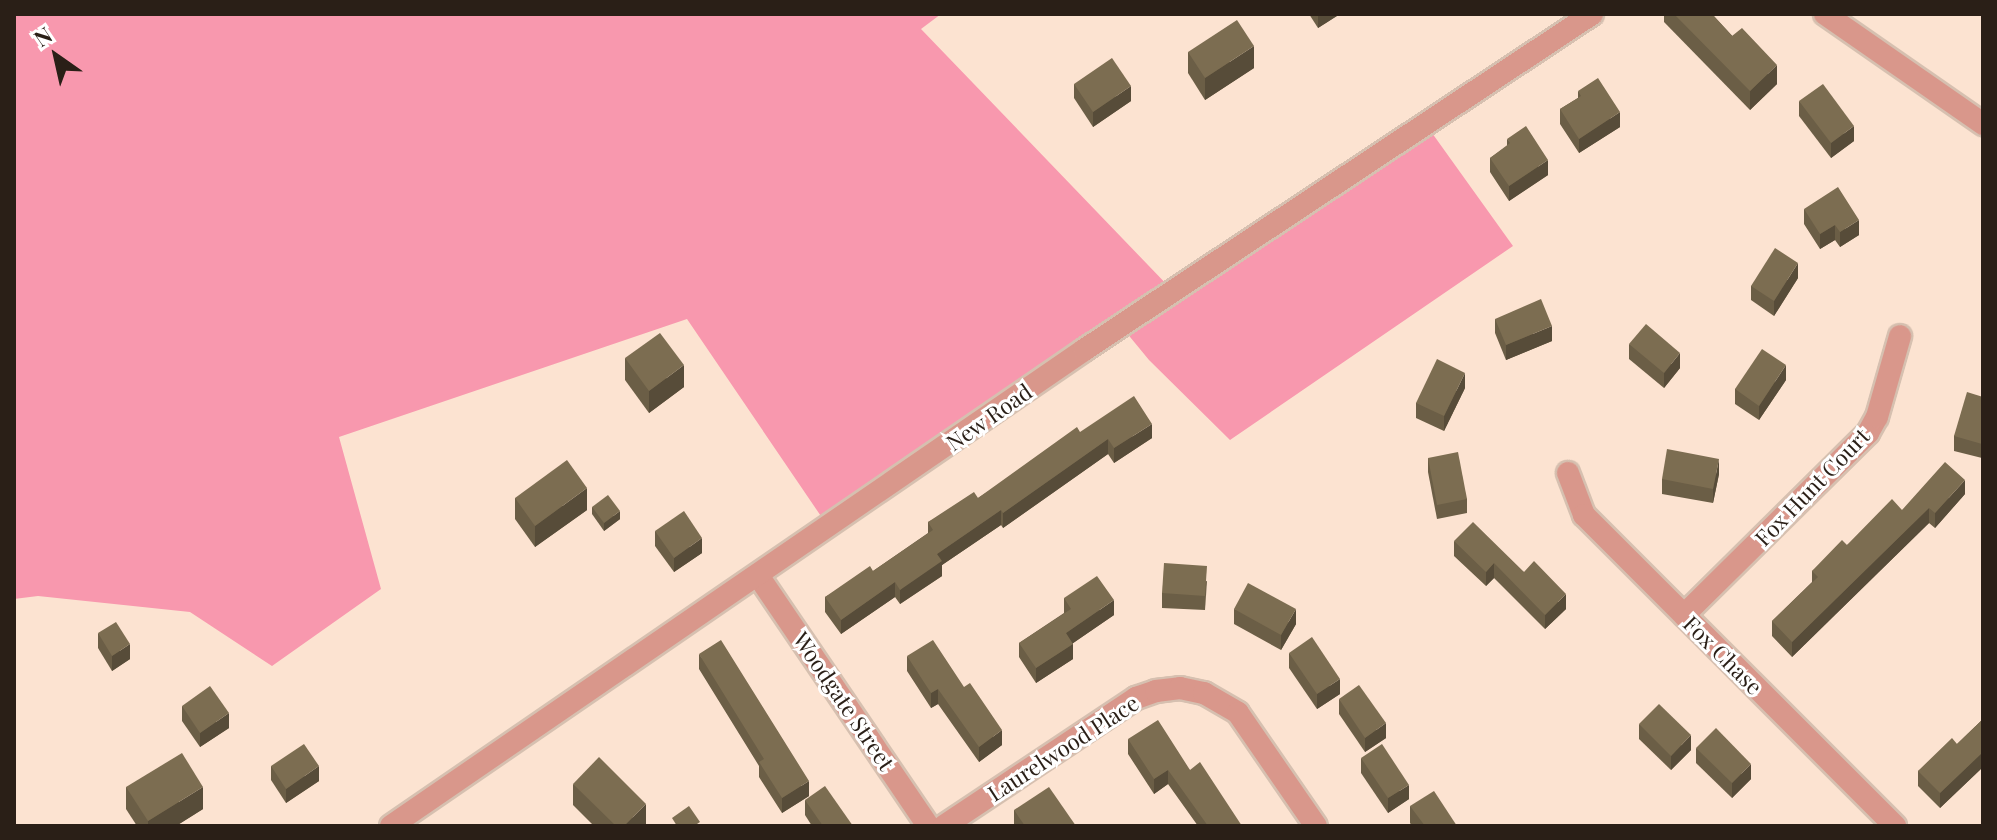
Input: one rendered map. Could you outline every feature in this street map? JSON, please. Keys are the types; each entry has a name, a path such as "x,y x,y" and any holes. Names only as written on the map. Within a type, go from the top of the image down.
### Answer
{"street":[{"name":"New Road","path":"391,826 759,577 1084,350 1592,14"},
{"path":"1825,14 1983,124"},
{"name":"Fox Hunt Court","path":"1684,615 1868,433 1877,417 1900,336"},
{"name":"Fox Chase","path":"1568,473 1584,515 1895,826"},
{"name":"Woodgate Street","path":"759,577 928,826"},
{"name":"Laurelwood Place","path":"944,826 1136,698 1180,688 1204,693 1238,713 1316,826"}],"shaded area":[{"path":"14,14 941,14 921,29 1173,291 1427,126 1513,246 1230,440 1149,360 1121,326 829,528 687,319 339,437 381,589 272,666 190,612 38,596 14,599"}],"building":[{"path":"1674,14 1712,14 1732,36 1742,28 1777,65 1750,91"},
{"path":"1237,20 1254,46 1205,78 1188,52"},
{"path":"1112,58 1131,86 1093,112 1074,84"},
{"path":"1598,78 1620,112 1579,139 1560,109 1581,96 1578,91"},
{"path":"1823,84 1854,126 1831,143 1799,101"},
{"path":"1526,126 1548,160 1509,186 1490,158 1510,143 1507,139"},
{"path":"1838,187 1859,220 1840,232 1835,225 1820,234 1804,209"},
{"path":"1775,248 1798,263 1774,301 1751,286"},
{"path":"1541,299 1552,326 1506,345 1495,319"},
{"path":"1646,324 1680,353 1664,373 1629,344"},
{"path":"660,333 684,365 649,391 625,358"},
{"path":"1762,349 1786,365 1759,406 1735,389"},
{"path":"1437,359 1465,373 1444,416 1416,403"},
{"path":"1967,392 1983,397 1982,444 1954,436"},
{"path":"1134,396 1152,424 1114,448 1108,439 1003,513 1001,510 937,554 942,561 900,590 895,582 841,620 825,597 870,566 873,571 933,530 928,522 974,492 978,498 1077,427 1080,432"},
{"path":"1667,449 1719,459 1713,489 1662,479"},
{"path":"1458,452 1467,499 1437,505 1428,458"},
{"path":"567,460 587,488 535,526 515,498"},
{"path":"1945,462 1965,480 1935,513 1929,508 1792,642 1772,621 1818,577 1812,571 1842,540 1847,545 1892,499 1902,510"},
{"path":"608,495 620,511 604,523 592,507"},
{"path":"684,511 702,538 674,558 655,531"},
{"path":"1473,522 1524,572 1534,561 1566,594 1545,615 1494,563 1486,572 1454,541"},
{"path":"1164,563 1207,566 1205,596 1162,593"},
{"path":"1097,576 1114,600 1066,633 1073,644 1036,668 1019,643 1071,609 1064,598"},
{"path":"1248,583 1296,609 1281,635 1234,609"},
{"path":"116,622 130,644 112,656 98,633"},
{"path":"1312,637 1340,679 1317,694 1289,653"},
{"path":"721,640 809,781 782,798 759,762 764,759 699,654"},
{"path":"933,640 964,687 970,683 1002,730 979,747 938,689 931,693 907,656"},
{"path":"1359,685 1386,723 1365,738 1339,699"},
{"path":"210,686 229,713 200,733 182,706"},
{"path":"1659,704 1691,735 1671,756 1639,724"},
{"path":"1983,719 1983,752 1940,793 1918,771 1952,738 1957,744"},
{"path":"1158,720 1190,770 1200,762 1242,826 1208,826 1168,770 1154,779 1128,739"},
{"path":"1716,728 1751,764 1732,783 1696,748"},
{"path":"304,744 319,766 286,789 271,766"},
{"path":"1382,744 1409,785 1388,798 1361,758"},
{"path":"182,753 203,787 148,821 126,787"},
{"path":"599,757 646,804 624,826 616,826 573,784"},
{"path":"825,786 853,826 823,826 805,800"},
{"path":"1049,787 1076,826 1025,826 1014,810"},
{"path":"1434,791 1457,826 1425,826 1410,806"},
{"path":"689,806 700,822 694,826 677,826 672,818"}]}
